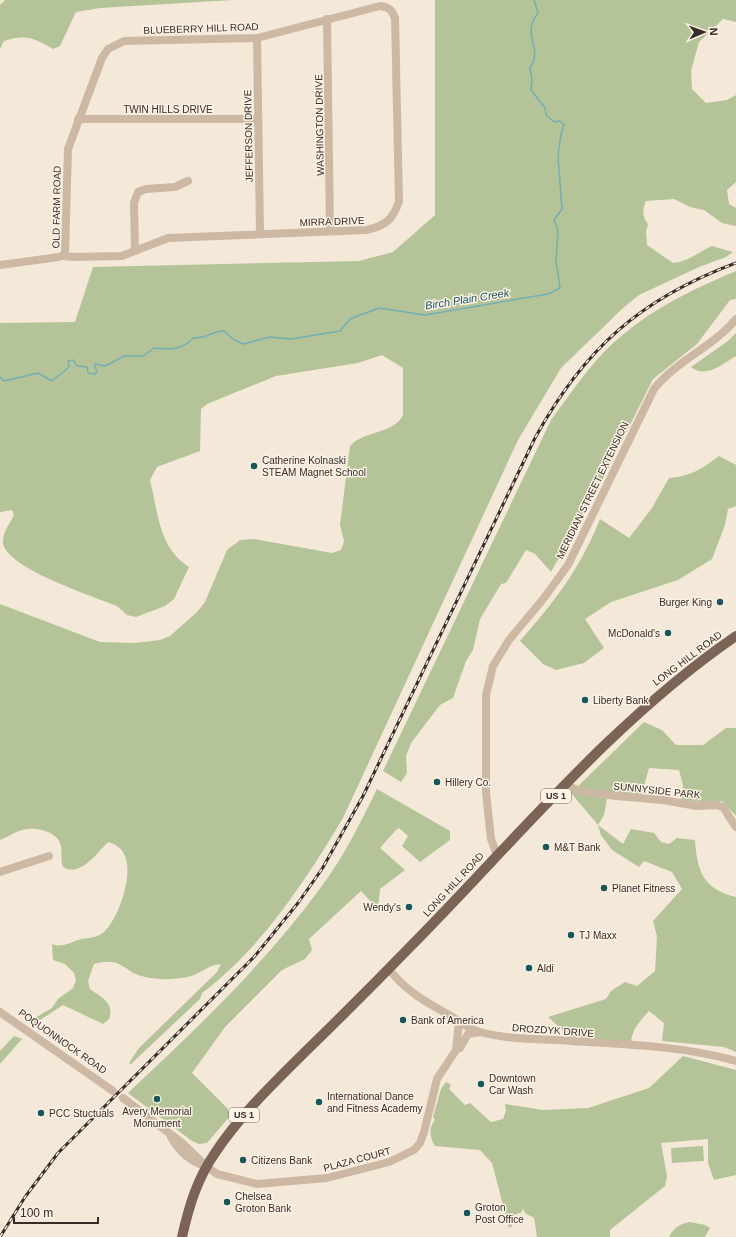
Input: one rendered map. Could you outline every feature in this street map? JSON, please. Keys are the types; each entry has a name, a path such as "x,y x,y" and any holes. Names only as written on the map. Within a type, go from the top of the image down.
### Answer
{"main road":[{"name":"LONG HILL ROAD","path":"206,1166 226,1137 255,1102 389,969 497,855 620,730 660,693 736,636"},
{"name":"US 1","path":"182,1237 194,1190 206,1166"}],"street":[{"name":"BLUEBERRY HILL ROAD","path":"78,119 102,58 108,49 115,44 124,41 257,38 380,6 388,7 392,10"},
{"name":"MIRRA DRIVE","path":"63,256 111,258 122,256 154,242 168,238 366,230 380,227 390,219 399,201 395,18 392,10"},
{"name":"WASHINGTON DRIVE","path":"327,20 330,231"},
{"name":"JEFFERSON DRIVE","path":"257,38 260,234"},
{"name":"TWIN HILLS DRIVE","path":"78,119 258,119"},
{"name":"OLD FARM ROAD","path":"0,265 63,256 66,250 67,158 69,141 78,119"},
{"path":"136,251 134,203 138,192 146,189 175,187 188,181"},
{"name":"MERIDIAN STREET EXTENSION","path":"497,855 491,839 486,793 486,695 493,666 509,640 544,598 568,565 654,389 669,371 723,332 736,319"},
{"name":"SUNNYSIDE PARK","path":"566,786 579,791 663,800 697,806 716,805 723,807 736,827"},
{"path":"0,872 49,856"},
{"name":"DROZDYK DRIVE","path":"389,969 396,978 416,996 459,1022 480,1032 521,1038 665,1047 693,1051 736,1061"},
{"name":"POQUONNOCK ROAD","path":"0,1012 112,1091"},
{"name":"PLAZA COURT","path":"453,1058 458,1044 459,1022"},
{"name":"PLAZA COURT","path":"206,1166 218,1174 232,1178 257,1184 271,1184 327,1178 402,1157 414,1150 420,1143 437,1079 453,1058 465,1037 470,1033 480,1032"},
{"path":"123,1098 193,1152 206,1166"}],"green space":[{"path":"5,0 233,0 100,8 76,12 60,46 53,49 30,38 18,38 4,41 0,49 0,5"},
{"path":"435,0 736,0 736,22 723,19 699,42 691,71 692,89 706,103 727,100 736,95 736,182 727,190 729,204 736,208 736,226 722,223 704,210 690,207 674,199 646,201 643,213 648,224 646,232 647,245 673,263 688,259 712,246 733,252 726,257 699,267 639,295 623,308 561,368 518,440 343,818 329,842 298,889 263,935 244,956 202,993 200,999 131,1064 129,1063 139,1048 217,972 221,964 191,976 156,979 137,975 117,963 104,962 94,964 88,981 90,989 109,1005 109,1019 103,1024 63,1005 34,1024 31,1020 52,1008 58,999 73,988 76,980 74,973 65,964 53,960 52,944 65,945 78,940 95,937 104,932 110,925 121,902 125,889 127,863 124,853 116,845 108,842 82,867 69,869 63,867 61,846 58,839 54,835 44,830 22,830 0,840 0,604 100,642 134,643 160,640 170,636 196,613 205,602 227,550 240,540 254,539 332,553 341,550 344,541 340,525 350,446 363,437 393,426 399,421 403,415 403,368 382,355 358,363 276,376 207,404 201,409 200,451 157,467 150,480 161,529 171,550 189,567 174,599 165,606 136,617 127,615 117,606 71,589 34,572 8,553 3,543 5,532 14,515 12,510 0,512 0,323 75,322 93,267 359,261 393,252 435,215"},
{"path":"736,271 736,299 730,300 697,344 653,379 606,473 551,572 535,554 526,550 506,583 501,584 480,619 473,650 466,661 453,698 440,705 411,743 406,756 407,773 401,782 383,771 551,420 576,385 618,338 649,315 683,295"},
{"path":"736,333 736,356 720,366 708,371 697,370 691,367 728,341"},
{"path":"719,456 736,465 736,506 728,509 725,525 712,559 678,580 611,602 585,619 604,648 584,663 556,670 543,664 520,641 566,584 584,554 600,519 629,538 652,508 669,478 690,474"},
{"path":"644,722 662,730 676,745 703,745 726,728 736,728 736,816 722,801 713,803 681,800 683,785 679,770 649,768 640,800 607,798 604,815 598,825 571,793"},
{"path":"377,789 450,831 450,840 420,862 402,846 408,836 399,828 396,830 380,848 405,870 380,889 378,909 361,891 309,939 312,950 305,959 282,970 225,1027 192,1073 228,1109 230,1116 207,1143 199,1144 192,1141 128,1093 205,1020 277,943 337,864"},
{"path":"598,825 623,844 631,829 654,833 661,842 669,844 677,838 695,840 700,870 709,884 725,894 736,897 736,1052 724,1047 662,1041 664,1023 649,1011 635,1029 631,1042 570,1037 548,1017 606,999 611,991 625,982 637,986 655,971 657,936 653,921 682,889 672,872 644,861 639,867 612,850 601,835"},
{"path":"14,1036 22,1039 0,1064 0,1051"},
{"path":"683,1056 736,1070 736,1175 714,1180 708,1163 708,1139 661,1143 667,1176 665,1186 610,1230 610,1237 537,1237 534,1218 525,1213 523,1208 522,1212 512,1216 512,1226 509,1228 492,1163 480,1150 435,1146 432,1140 430,1133 431,1126 435,1120 433,1117 441,1089 446,1082 451,1085 449,1089 465,1105 470,1103 491,1122 503,1119 506,1111 505,1104 543,1110 588,1108 649,1088"},
{"path":"703,1146 704,1161 672,1163 671,1148"},
{"path":"690,1222 705,1225 710,1228 705,1237 669,1237 678,1226"}],"waterway":[{"name":"Birch Plain Creek","path":"0,377 4,381 38,373 52,381 69,367 68,361 73,360 77,366 87,367 88,373 95,374 97,371 95,364 105,366 124,356 143,356 154,348 171,349 180,347 193,338 203,337 219,331 224,331 233,339 243,344 270,337 291,339 340,331 350,319 379,308 425,315 548,294 560,288 556,261 558,230 554,220 562,209 558,156 561,134 564,125 560,121 554,122 546,115 545,108 531,90 532,79 530,68 535,56 531,30 532,23 538,13 534,0"}],"railway":[{"path":"0,1237 25,1197 58,1153 254,957 298,903 322,869 363,796 535,438 554,406 574,378 595,353 618,331 643,311 671,293 702,277 736,263"}],"place":[{"name":"Catherine Kolnaski STEAM Magnet School","path":"254,466"},
{"name":"Burger King","path":"720,602"},
{"name":"McDonald's","path":"668,633"},
{"name":"Liberty Bank","path":"585,700"},
{"name":"Hillery Co.","path":"437,782"},
{"name":"M&T Bank","path":"546,847"},
{"name":"Planet Fitness","path":"604,888"},
{"name":"Wendy's","path":"409,907"},
{"name":"TJ Maxx","path":"571,935"},
{"name":"Aldi","path":"529,968"},
{"name":"Bank of America","path":"403,1020"},
{"name":"Downtown Car Wash","path":"481,1084"},
{"name":"Avery Memorial Monument","path":"157,1099"},
{"name":"International Dance and Fitness Academy","path":"319,1102"},
{"name":"PCC Stuctuals","path":"41,1113"},
{"name":"Citizens Bank","path":"243,1160"},
{"name":"Chelsea Groton Bank","path":"227,1202"},
{"name":"Groton Post Office","path":"467,1213"}]}
